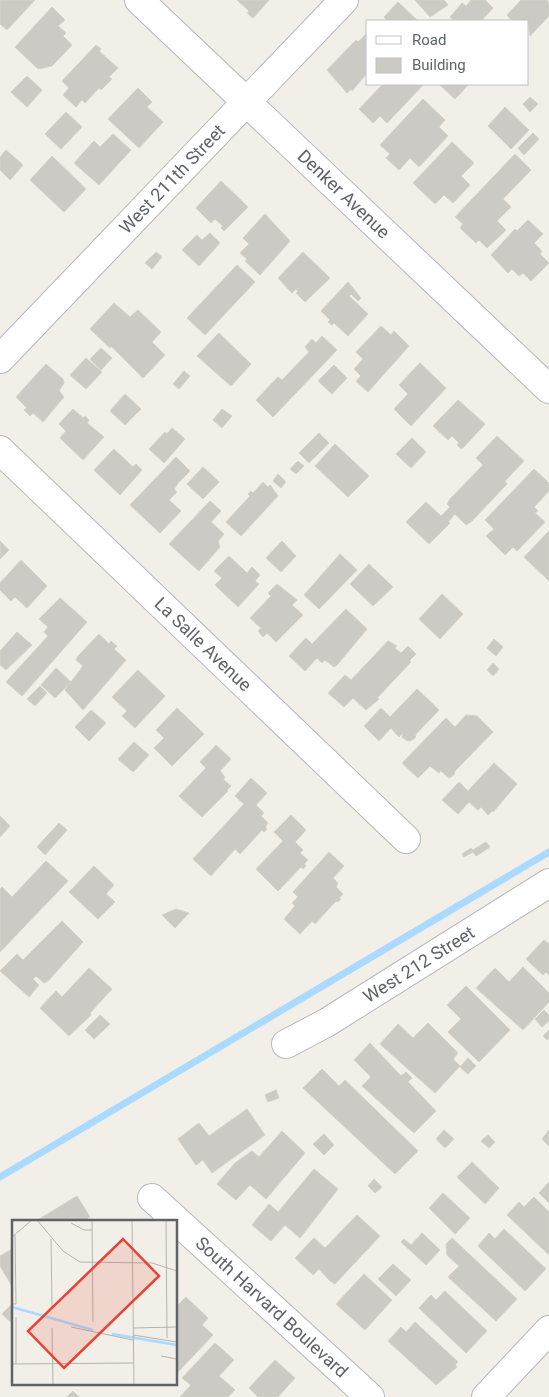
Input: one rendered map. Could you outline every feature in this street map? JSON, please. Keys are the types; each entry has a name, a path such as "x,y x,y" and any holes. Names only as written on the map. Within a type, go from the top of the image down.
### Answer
{"street":[{"name":"Denker Avenue","path":"139,0 244,102 549,389"},
{"name":"West 211th Street","path":"0,359 244,102 344,0"},
{"name":"La Salle Avenue","path":"0,450 406,839"},
{"name":"West 212 Street","path":"286,1044 326,1023 549,883"},
{"name":"South Harvard Boulevard","path":"152,1198 176,1220"},
{"name":"South Harvard Boulevard","path":"178,1222 370,1397"},
{"path":"486,1397 549,1330"}],"building":[{"path":"0,0 35,0 7,30 0,24"},
{"path":"237,0 269,0 253,18 247,13 249,11"},
{"path":"415,0 444,0 448,5 430,17"},
{"path":"471,0 485,0 493,8 482,20 454,20 450,17 462,3 466,6"},
{"path":"521,0 547,0 549,4 549,16 530,36 529,20 511,20 507,15"},
{"path":"398,2 417,20 387,20 384,17"},
{"path":"52,7 65,20 58,26 66,33 63,36 72,45 52,66 38,69 15,47"},
{"path":"366,34 366,74 352,91 351,89 347,93 327,70 356,40 358,42"},
{"path":"96,45 101,49 99,51 118,68 109,77 112,79 101,90 99,88 85,103 82,100 76,107 63,95 69,88 62,81"},
{"path":"27,76 42,90 27,107 11,92"},
{"path":"382,85 423,85 387,123 380,116 373,123 359,109"},
{"path":"440,85 468,85 455,99"},
{"path":"138,88 152,102 147,107 163,122 139,148 108,119"},
{"path":"530,97 538,104 530,112 523,104"},
{"path":"423,99 445,120 439,127 448,136 419,167 410,158 399,170 386,158 390,154 380,145"},
{"path":"505,107 529,130 511,149 488,126"},
{"path":"66,112 82,127 61,149 45,134"},
{"path":"533,133 539,139 524,155 518,148"},
{"path":"113,134 131,150 99,185 74,163 94,141 100,147"},
{"path":"452,142 474,163 461,176 470,185 453,203 444,195 435,204 413,183"},
{"path":"6,150 23,165 10,180 0,170 0,157"},
{"path":"515,154 531,170 503,199 511,207 497,221 506,230 487,248 479,240 476,243 460,228 463,224 455,217"},
{"path":"52,156 86,189 64,212 30,180"},
{"path":"221,181 248,207 224,231 221,228 223,226 215,219 211,223 196,208"},
{"path":"265,214 290,241 260,275 245,261 247,259 240,253 249,244 243,238"},
{"path":"528,220 543,234 534,243 542,251 540,254 549,263 531,281 523,273 519,276 512,269 508,273 491,255 515,229 517,231"},
{"path":"210,233 220,243 199,266 182,250 197,235 202,240"},
{"path":"156,252 162,257 152,269 145,263"},
{"path":"303,252 330,278 305,302 296,293 298,291 296,289 292,293 278,278"},
{"path":"237,265 255,282 205,335 187,318"},
{"path":"348,282 361,298 358,301 351,294 349,296 368,314 348,336 334,323 332,325 328,322 330,320 321,311"},
{"path":"114,303 130,317 138,310 161,332 152,342 165,355 143,378 111,346 110,348 90,329"},
{"path":"381,326 391,335 394,331 409,346 368,392 356,381 361,376 354,369 363,359 356,352"},
{"path":"219,333 251,364 231,386 197,356"},
{"path":"322,336 337,350 273,417 256,400 278,377 282,380 309,352 305,347 312,339 316,343"},
{"path":"101,348 112,358 101,370 90,359"},
{"path":"86,358 102,372 86,389 70,375"},
{"path":"420,363 446,388 411,426 394,409 408,394 399,385"},
{"path":"46,364 63,379 64,383 59,391 64,397 43,422 33,413 30,416 24,410 27,408 16,397"},
{"path":"334,365 347,378 332,394 318,381"},
{"path":"184,371 190,376 179,389 173,384"},
{"path":"125,394 141,409 125,425 110,411"},
{"path":"458,400 485,424 463,448 457,445 459,443 452,436 448,440 433,426"},
{"path":"73,409 83,418 85,416 89,420 87,423 104,437 83,460 60,438 66,431 59,424"},
{"path":"222,409 232,416 222,428 213,420"},
{"path":"172,428 185,439 164,463 149,449 165,432 167,434"},
{"path":"319,433 329,443 309,463 299,453"},
{"path":"497,436 524,461 505,481 507,484 472,521 466,525 455,514 448,522 450,523 429,544 406,522 426,502 441,516 450,507 447,504 450,499 483,465 476,458"},
{"path":"412,438 426,452 411,468 396,454"},
{"path":"335,444 369,476 348,497 315,466"},
{"path":"114,449 133,467 136,464 142,470 120,495 94,470"},
{"path":"176,457 190,471 179,482 174,489 177,492 169,500 181,511 160,533 130,505"},
{"path":"298,461 304,466 296,474 290,469"},
{"path":"203,467 219,482 203,499 187,484"},
{"path":"534,469 549,483 549,491 534,507 538,511 535,513 545,522 517,551 513,547 505,555 486,536 494,529 485,520"},
{"path":"278,474 286,482 281,488 273,481"},
{"path":"263,482 268,487 270,485 278,496 241,536 226,522 250,496 248,494 251,491 253,493"},
{"path":"210,501 221,511 211,522 224,534 218,541 220,547 199,571 169,544"},
{"path":"549,531 549,581 524,557"},
{"path":"0,541 9,550 0,559"},
{"path":"282,541 296,556 281,572 266,558"},
{"path":"340,554 357,570 319,609 304,595"},
{"path":"229,556 247,573 252,567 260,575 255,581 259,584 238,607 215,585 222,578 214,571"},
{"path":"21,560 47,586 27,608 15,597 11,601 0,590 0,583"},
{"path":"369,564 393,587 373,606 350,584"},
{"path":"277,584 297,600 292,605 303,615 276,642 267,633 263,637 258,631 261,628 250,618 271,596 268,593"},
{"path":"442,594 463,614 440,639 419,619"},
{"path":"60,598 87,622 22,696 6,682 48,636 44,632 48,627 39,619"},
{"path":"346,609 367,629 337,665 334,667 325,660 322,663 317,658 305,671 289,656 306,638 312,644"},
{"path":"17,632 32,645 6,670 0,665 0,651"},
{"path":"99,634 109,644 111,641 117,646 114,649 126,660 83,710 65,690 83,666 76,660 78,656"},
{"path":"494,639 503,647 496,656 487,648"},
{"path":"388,641 397,646 395,648 401,653 408,646 416,654 409,661 411,662 377,698 379,699 366,710 353,698 344,707 328,693 345,675 351,680"},
{"path":"493,663 499,669 493,676 487,670"},
{"path":"56,668 71,682 55,698 41,685"},
{"path":"138,670 165,696 135,728 122,716 127,711 112,697"},
{"path":"40,686 47,693 35,706 27,699"},
{"path":"417,689 439,710 416,734 415,738 410,741 406,740 402,737 403,733 399,737 391,728 379,741 364,726 381,708 390,717"},
{"path":"177,708 204,734 172,766 154,748 164,738 156,730"},
{"path":"91,710 106,723 89,741 75,727"},
{"path":"466,715 477,716 493,732 455,771 454,775 449,778 441,771 439,773 430,766 418,778 402,763 446,718 455,727"},
{"path":"134,742 149,755 133,772 118,759"},
{"path":"216,745 231,759 220,771 225,777 223,779 231,786 202,817 179,796 206,768 200,762"},
{"path":"494,763 517,784 493,812 488,815 481,807 478,810 469,802 458,814 442,800 459,782 468,791"},
{"path":"251,778 267,793 256,805 264,813 261,816 268,823 265,827 267,829 264,832 262,830 240,854 235,849 211,876 193,859 244,804 235,796"},
{"path":"291,815 306,830 295,842 303,850 300,853 308,860 304,864 306,866 303,869 301,867 278,891 256,869 283,841 274,832"},
{"path":"0,816 10,826 0,837"},
{"path":"59,823 67,830 45,855 37,847"},
{"path":"486,842 490,847 476,856 473,852 464,857 462,854 471,848 473,850"},
{"path":"329,852 344,866 333,878 338,883 336,887 343,894 339,898 341,899 338,902 336,901 315,924 312,921 300,934 284,919 295,906 292,903 298,897 293,892"},
{"path":"46,861 68,881 0,952 0,889 2,887 12,897"},
{"path":"94,866 114,885 106,894 115,902 98,919 69,892"},
{"path":"176,909 189,913 175,928 162,915"},
{"path":"62,921 83,942 48,981 44,983 36,976 33,979 39,985 29,997 0,971 17,954 23,960"},
{"path":"544,940 549,944 549,975 546,972 543,975 526,959"},
{"path":"523,967 549,993 549,1002 523,1030 476,988 495,968 509,982"},
{"path":"89,968 112,989 90,1013 91,1015 69,1036 40,1008 56,991 62,997"},
{"path":"466,986 510,1030 479,1062 448,1032 461,1019 447,1005"},
{"path":"544,1010 549,1015 549,1021 542,1027 535,1019"},
{"path":"100,1015 110,1024 94,1039 85,1030"},
{"path":"428,1023 458,1053 453,1059 460,1066 435,1093 380,1044 398,1024 413,1038"},
{"path":"549,1030 549,1038 547,1040 543,1036"},
{"path":"370,1043 401,1076 406,1072 412,1078 408,1082 436,1111 414,1133 362,1086 371,1077 354,1060"},
{"path":"468,1058 476,1066 468,1074 460,1067"},
{"path":"322,1069 339,1086 345,1080 418,1151 395,1174 303,1088"},
{"path":"276,1090 279,1098 268,1102 265,1095"},
{"path":"247,1109 265,1135 212,1173 203,1160 196,1165 178,1139 199,1123 209,1136"},
{"path":"444,1130 454,1139 445,1148 436,1139"},
{"path":"549,1130 549,1146 542,1139"},
{"path":"282,1131 305,1153 266,1199 250,1185 236,1200 217,1184 235,1163 252,1151 259,1157"},
{"path":"324,1134 334,1145 324,1155 313,1144"},
{"path":"488,1135 495,1142 489,1148 481,1141"},
{"path":"472,1162 499,1188 485,1204 457,1177"},
{"path":"314,1169 338,1189 300,1238 285,1225 271,1241 252,1225 269,1204 278,1212"},
{"path":"374,1179 382,1187 375,1193 368,1186"},
{"path":"549,1182 549,1203 539,1193"},
{"path":"443,1193 470,1218 455,1234 429,1208"},
{"path":"77,1196 90,1217 85,1220 38,1220"},
{"path":"534,1197 549,1212 549,1255 507,1215 519,1202 524,1207"},
{"path":"357,1215 380,1236 335,1284 319,1269 313,1275 295,1258 314,1238 325,1248"},
{"path":"504,1229 546,1269 525,1291 478,1246 489,1233 495,1239"},
{"path":"422,1233 440,1250 426,1265 401,1242 404,1239 411,1245"},
{"path":"452,1238 517,1299 496,1321 448,1277 459,1266 447,1255 446,1244"},
{"path":"12,1249 12,1286 0,1266 0,1256"},
{"path":"393,1264 411,1280 396,1296 378,1279"},
{"path":"364,1274 392,1300 365,1330 336,1304"},
{"path":"445,1291 487,1331 466,1353 419,1308 431,1295 436,1300"},
{"path":"186,1297 208,1318 202,1325 213,1335 178,1372 178,1305"},
{"path":"12,1306 12,1323 2,1314"},
{"path":"415,1322 458,1362 455,1365 457,1367 436,1385 388,1341 401,1327 406,1332"},
{"path":"215,1343 234,1360 219,1376 235,1390 228,1397 180,1397 191,1385 182,1378"},
{"path":"275,1360 295,1378 278,1397 258,1397 249,1388"},
{"path":"73,1391 79,1397 67,1397"}],"waterway":[{"path":"0,1177 549,852"}]}
